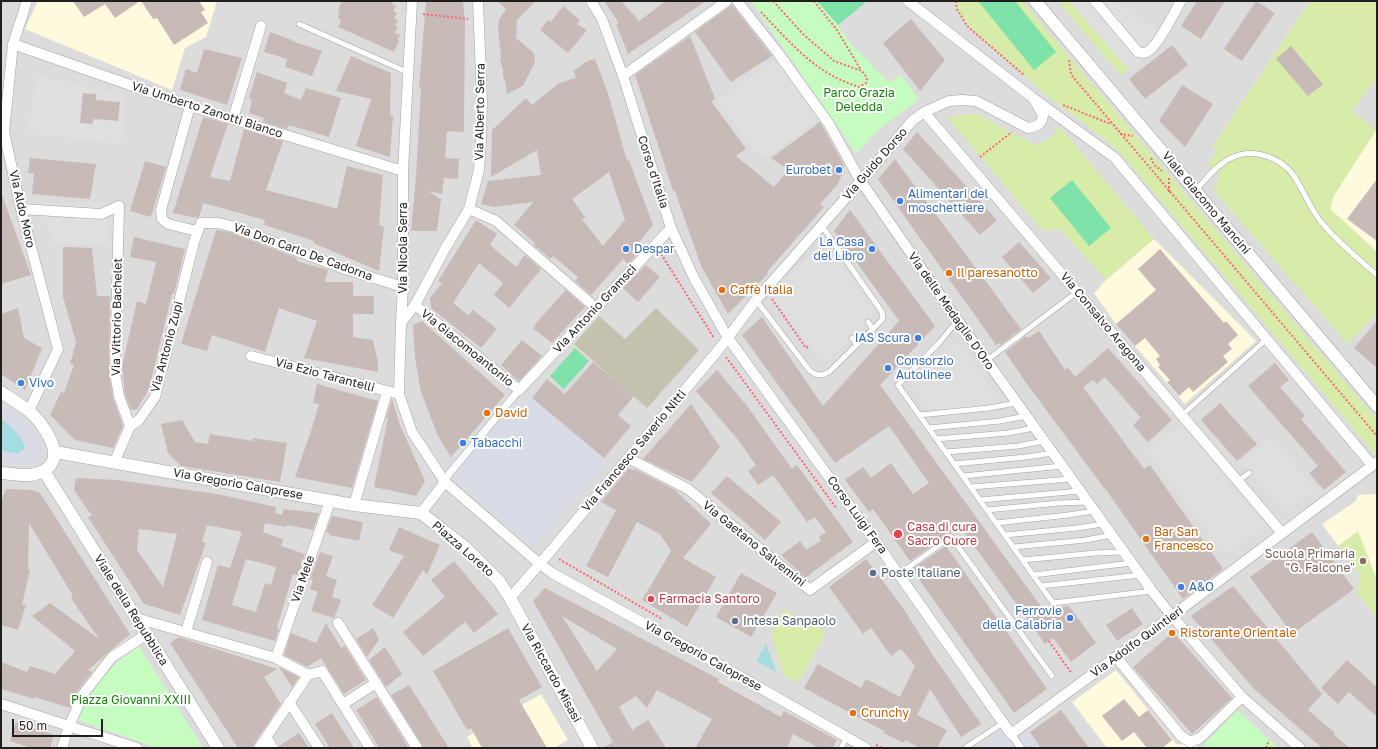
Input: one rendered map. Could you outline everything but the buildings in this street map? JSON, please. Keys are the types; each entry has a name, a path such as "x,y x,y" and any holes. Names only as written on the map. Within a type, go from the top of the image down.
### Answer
{"street":[{"name":"Via Aldo Moro","path":"27,1 13,44 4,132 21,209 58,350 29,411"},
{"name":"Via Nicola Serra","path":"412,1 403,171 403,287 399,394 412,432 445,482"},
{"name":"Via Alberto Serra","path":"401,323 415,305 446,246 469,209 479,170 482,101 478,1"},
{"name":"Corso d'Italia","path":"591,1 602,19 623,76 671,228 694,278 728,338"},
{"path":"623,76 727,1"},
{"name":"Via delle Medaglie D'Oro","path":"737,1 829,124 860,180 957,321 1152,591 1242,697 1300,748"},
{"path":"908,1 1033,98 1115,158 1267,339 1375,463"},
{"name":"Viale Giacomo Mancini","path":"1035,1 1377,406"},
{"path":"1095,1 1138,52 1142,53 1147,52 1155,46 1181,1"},
{"path":"233,119 261,26"},
{"name":"Via Umberto Zanotti Bianco","path":"13,44 190,106 403,171"},
{"name":"Via Guido Dorso","path":"728,338 756,300 912,121 924,112 949,101 976,100 1028,128 1035,127 1040,124 1043,119 1042,111 1033,98"},
{"name":"Via Don Carlo De Cadorna","path":"190,106 161,210 162,219 168,224 199,227 217,222 346,269 403,287"},
{"name":"Via Consalvo Aragona","path":"924,112 1238,481 1244,493 1282,533"},
{"name":"Via Vittorio Bachelet","path":"21,209 101,214 119,206 115,373 119,396 130,426"},
{"path":"469,209 496,221 596,308"},
{"name":"Via Antonio Zupi","path":"114,462 130,426 139,420 155,397 199,227"},
{"name":"Via Antonio Gramsci","path":"520,390 671,228"},
{"name":"Via Giacomoantonio","path":"415,305 520,390"},
{"name":"Via Francesco Saverio Nitti","path":"540,564 728,338"},
{"name":"Corso Luigi Fera","path":"728,338 899,574 1010,734"},
{"name":"Via Ezio Tarantelli","path":"251,356 399,394"},
{"name":"Piazza Loreto","path":"510,598 499,581 466,548 421,513 445,482 449,474 520,390"},
{"path":"1,392 29,411 48,434 56,452 52,465 44,471 20,475 1,473"},
{"path":"354,505 387,392"},
{"name":"Via Gregorio Caloprese","path":"56,452 330,501 421,513"},
{"name":"Via Gaetano Salvemini","path":"628,458 688,489 810,590 876,542"},
{"name":"Via Adolfo Quintieri","path":"1010,734 1116,658 1375,463"},
{"name":"Viale della Repubblica","path":"44,471 218,748"},
{"path":"445,482 540,564 510,598"},
{"name":"Via Mele","path":"276,658 330,501"},
{"path":"186,632 207,562"},
{"name":"Via Gregorio Caloprese","path":"540,564 552,573 718,664 866,748"},
{"name":"Via Riccardo Misasi","path":"510,598 592,748"},
{"path":"136,618 276,658 308,675"},
{"path":"338,623 417,748"},
{"path":"62,748 69,726 84,693 112,658 147,634"},
{"path":"1116,658 1181,736 1190,742 1200,738 1242,697"},
{"path":"259,748 308,675 322,671 370,748"},
{"path":"342,704 376,683"},
{"path":"289,702 319,748"},
{"path":"1,704 137,748"},
{"path":"1010,734 1021,748"},
{"path":"266,737 273,748"}],"lane":[{"path":"299,24 408,73"},
{"path":"1196,191 1214,170 1229,159 1247,154 1257,154 1270,157 1282,164 1294,176 1312,209 1322,223 1354,256 1377,275"},
{"path":"756,300 810,371 821,375 829,372 883,318 883,315 822,226"},
{"path":"986,361 1077,292"},
{"path":"957,321 939,343 898,384 1053,603 1152,591"},
{"path":"868,322 873,329"},
{"path":"852,338 857,345"},
{"path":"1182,416 1267,339"},
{"path":"919,415 989,408 1016,403"},
{"path":"929,428 1000,421 1026,416"},
{"path":"936,439 1008,433 1034,428"},
{"path":"946,452 1018,446 1044,441"},
{"path":"954,464 1053,453"},
{"path":"963,476 1062,466"},
{"path":"1238,481 1249,473"},
{"path":"971,487 1043,480 1072,479"},
{"path":"980,500 1080,491"},
{"path":"987,510 1059,503 1088,502"},
{"path":"996,523 1095,511"},
{"path":"1005,535 1104,524"},
{"path":"1014,547 1086,540 1113,535"},
{"path":"899,574 951,537 1052,676"},
{"path":"1023,560 1095,553 1125,552"},
{"path":"1033,575 1132,563"},
{"path":"1041,586 1141,575"},
{"path":"965,748 1002,723"},
{"path":"841,748 848,737"}],"path":[{"path":"773,1 803,34 834,61 862,71"},
{"path":"757,8 794,47 816,65 833,76 856,86 864,84 867,81 862,71 837,30 814,1"},
{"path":"419,13 462,19"},
{"path":"1069,60 1070,74 1377,436"},
{"path":"1057,103 1112,125"},
{"path":"980,157 1012,132"},
{"path":"1120,134 1134,136 1137,138"},
{"path":"1150,155 1154,165 1166,174 1170,184 1169,192"},
{"path":"655,244 720,348 838,510"},
{"path":"771,295 772,301 806,348 809,346"},
{"path":"1049,641 1072,674"},
{"path":"1266,748 1269,740"}],"shaded area":[{"path":"1,1 1377,1 1377,748 1,748"},
{"path":"38,1 217,1 206,37 185,48 172,90 25,29"},
{"path":"1069,1 1113,1 1169,38 1128,69"},
{"path":"777,60 819,119 769,156 754,152 717,100"},
{"path":"35,75 127,96 122,144 28,133"},
{"path":"1377,128 1377,252 1330,209 1333,197"},
{"path":"41,203 107,203 107,244 52,244"},
{"path":"1154,239 1256,341 1185,404 1116,324 1094,293 1106,280"},
{"path":"818,248 834,257 876,314 829,360 824,362 820,360 809,346 775,300 774,296 775,291"},
{"path":"656,308 699,350 647,408 574,344 599,316 625,339"},
{"path":"959,342 1000,402 996,405 931,412 908,379"},
{"path":"530,395 606,461 533,547 456,480 447,464 508,398 519,406"},
{"path":"1,404 20,418 30,428 39,441 43,450 40,460 34,464 1,462 1,450 17,454 10,424 1,419"},
{"path":"1182,425 1266,526 1225,555 1147,450"},
{"path":"1270,438 1317,491 1284,512 1240,463"},
{"name":"Scuola Primaria \"G. Falcone\"","path":"1377,494 1377,619 1358,593 1360,576 1322,524 1356,501 1358,495"},
{"path":"1116,670 1176,744 1195,745 1200,748 1107,748 1072,702"},
{"path":"541,694 568,740 554,748 473,748 467,737"},
{"path":"1003,732 1011,745 1007,748 980,748"},
{"path":"1030,732 1041,748 1013,748 1011,745"}],"green space":[{"name":"Parco Grazia Deledda","path":"751,1 817,1 838,25 850,43 888,82 901,75 919,99 881,128 856,153"},
{"path":"817,1 865,1 866,2 838,25"},
{"path":"956,1 1022,1 1377,420 1377,453 1375,454 1122,155 1112,145 1045,94 975,33 961,17 957,9"},
{"path":"978,1 1015,1 1056,52 1034,70"},
{"path":"1057,1 1069,1 1128,69 1121,75"},
{"path":"1310,1 1377,1 1377,77 1352,111 1376,130 1333,197 1330,209 1377,252 1377,313 1348,344 1214,191 1220,176 1208,165 1217,150 1212,147"},
{"path":"969,114 980,115 1009,132 1037,145 1050,138 1059,126 1154,239 1106,280 1061,230 1042,230 948,118"},
{"path":"1072,180 1111,228 1089,246 1050,198"},
{"path":"575,348 589,361 564,389 550,376"},
{"path":"1358,531 1377,580 1377,619 1358,593 1360,576 1338,546"},
{"path":"784,609 826,632 798,683 784,675 771,634"},
{"name":"Piazza Giovanni XXIII","path":"139,646 203,748 158,748 77,720 83,705 93,689 124,657"},
{"path":"1237,710 1279,748 1201,748"}],"water":[{"path":"1,419 12,428 21,439 25,447 20,452 14,453 1,450"},
{"path":"766,644 776,672 756,661"}],"place":[{"name":"Eurobet","path":"839,170"},
{"name":"Alimentari del moschettiere","path":"900,201"},
{"name":"Despar","path":"626,249"},
{"name":"La Casa del Libro","path":"872,249"},
{"name":"Il paresanotto","path":"949,273"},
{"name":"Caffè Italia","path":"722,290"},
{"name":"IAS Scura","path":"918,338"},
{"name":"Consorzio Autolinee","path":"888,368"},
{"name":"Vivo","path":"21,383"},
{"name":"David","path":"487,413"},
{"name":"Tabacchi","path":"463,443"},
{"name":"Casa di cura Sacro Cuore","path":"898,534"},
{"name":"Bar San Francesco","path":"1146,539"},
{"name":"Scuola Primaria \"G. Falcone\"","path":"1363,561"},
{"name":"Poste Italiane","path":"873,573"},
{"name":"A&O","path":"1181,587"},
{"name":"Farmacia Santoro","path":"651,599"},
{"name":"Ferrovie della Calabria","path":"1070,618"},
{"name":"Intesa Sanpaolo","path":"735,621"},
{"name":"Ristorante Orientale","path":"1172,633"},
{"name":"Crunchy","path":"853,713"}]}
